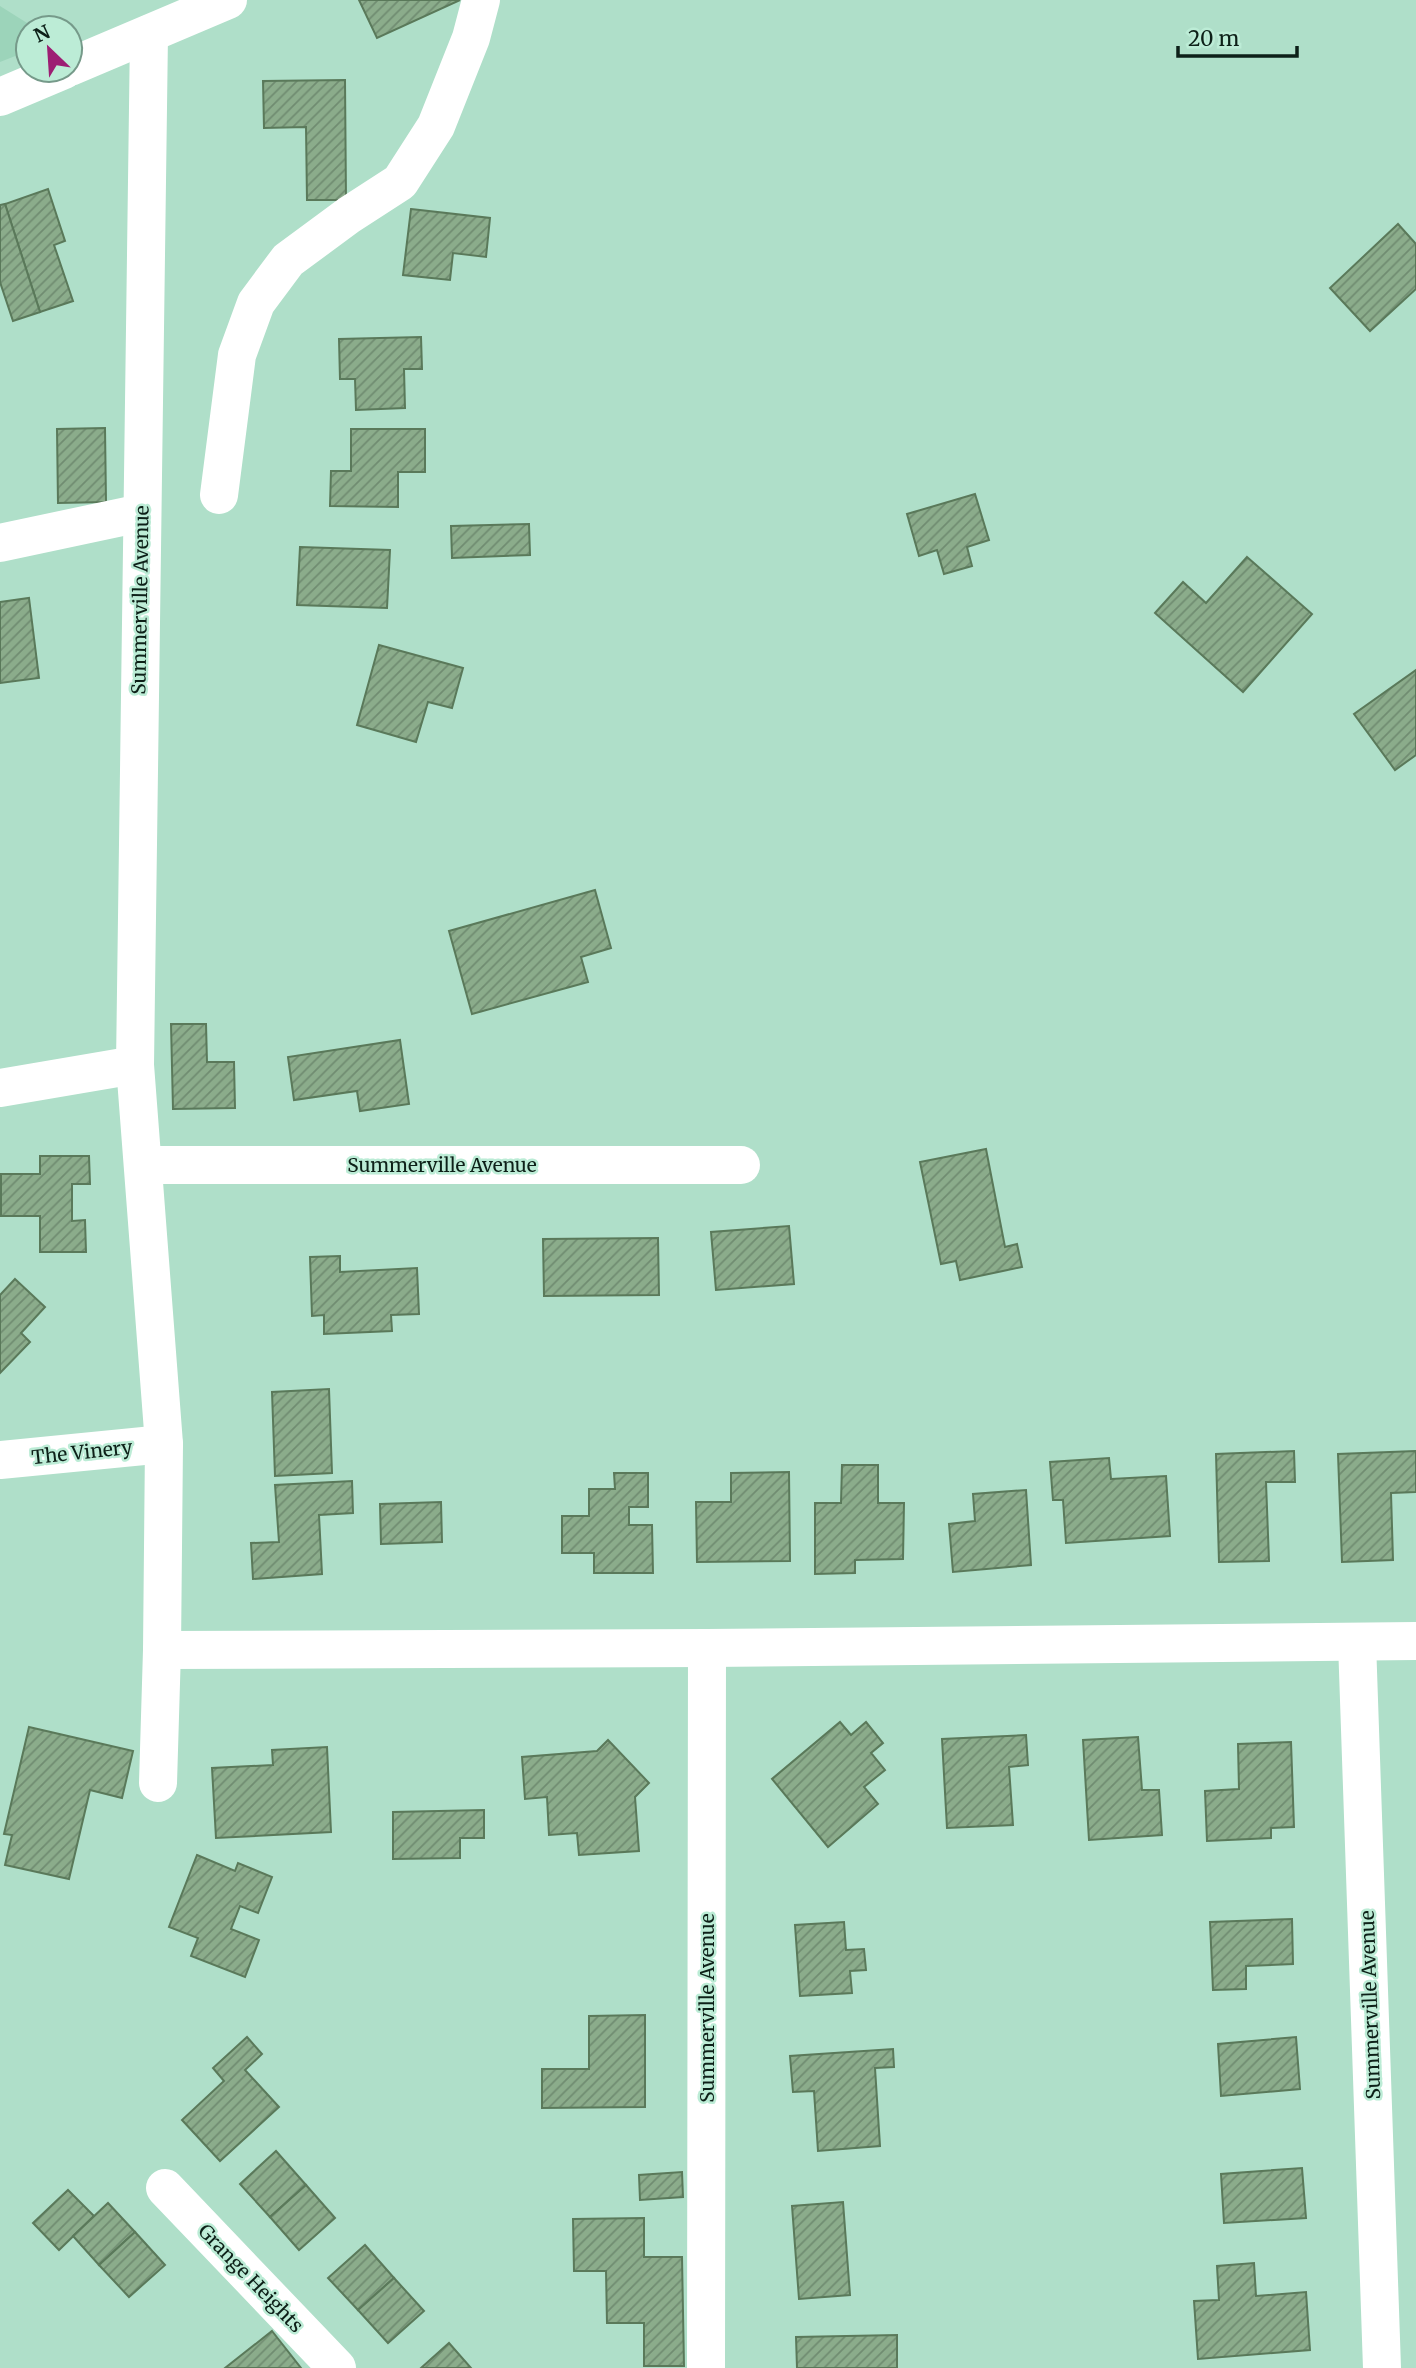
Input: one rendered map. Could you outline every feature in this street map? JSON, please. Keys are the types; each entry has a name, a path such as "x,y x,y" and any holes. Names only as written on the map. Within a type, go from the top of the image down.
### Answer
{"street":[{"path":"84,61 228,0"},
{"path":"219,495 236,355 256,303 288,260 400,182 436,126 471,38 481,0"},
{"name":"Summerville Avenue","path":"149,34 135,1065 164,1444 158,1783"},
{"path":"0,97 31,84"},
{"path":"0,543 141,513"},
{"path":"0,1088 135,1065"},
{"name":"Summerville Avenue","path":"143,1165 741,1165"},
{"name":"The Vinery","path":"0,1460 164,1444"},
{"path":"162,1650 1416,1641"},
{"name":"Summerville Avenue","path":"1357,1642 1382,2368"},
{"name":"Summerville Avenue","path":"706,2368 707,1648"},
{"name":"Grange Heights","path":"165,2188 337,2368"}],"shaded area":[{"path":"0,6 14,15 14,56 0,62"}],"building":[{"path":"359,0 460,0 377,38"},
{"path":"345,80 346,200 307,200 306,127 264,128 263,81"},
{"path":"48,189 65,241 54,245 73,301 40,312 5,204"},
{"path":"5,204 40,312 13,321 0,282 0,205"},
{"path":"411,209 490,218 486,257 453,253 450,280 403,275"},
{"path":"1398,224 1416,244 1416,289 1370,331 1330,288"},
{"path":"421,337 422,369 404,369 405,408 356,410 355,379 340,379 339,339"},
{"path":"105,428 106,502 58,503 57,429"},
{"path":"351,429 425,429 425,472 398,472 398,507 330,506 331,471 351,471"},
{"path":"975,494 989,540 967,547 972,566 944,574 937,550 919,556 907,514"},
{"path":"529,524 530,555 452,558 451,526"},
{"path":"300,547 390,550 387,608 297,605"},
{"path":"1247,557 1312,614 1243,692 1155,613 1183,582 1206,603"},
{"path":"29,598 39,678 0,683 0,602"},
{"path":"379,645 463,668 452,708 428,702 416,742 357,725"},
{"path":"1416,670 1416,755 1395,770 1354,714"},
{"path":"595,890 611,948 581,957 588,982 472,1014 449,931"},
{"path":"171,1024 206,1024 207,1062 234,1062 235,1108 173,1109"},
{"path":"400,1040 409,1104 360,1111 357,1091 294,1100 288,1057"},
{"path":"986,1149 1005,1247 1017,1244 1022,1267 960,1280 956,1261 941,1264 920,1162"},
{"path":"40,1156 89,1156 90,1184 72,1184 72,1221 85,1220 86,1252 40,1252 40,1216 1,1216 1,1174 40,1174"},
{"path":"789,1226 794,1284 716,1290 711,1232"},
{"path":"658,1238 659,1295 544,1296 543,1239"},
{"path":"340,1256 340,1272 417,1268 419,1314 391,1315 392,1331 324,1334 324,1315 312,1316 310,1257"},
{"path":"15,1279 45,1307 21,1333 30,1342 0,1373 0,1295"},
{"path":"329,1389 332,1473 275,1476 272,1392"},
{"path":"1294,1451 1295,1482 1266,1482 1269,1561 1219,1562 1216,1454"},
{"path":"1416,1451 1416,1492 1391,1493 1393,1560 1342,1562 1338,1454"},
{"path":"1109,1458 1111,1479 1166,1476 1170,1536 1066,1543 1063,1500 1053,1500 1050,1462"},
{"path":"842,1465 878,1465 878,1503 904,1503 903,1559 855,1560 855,1573 815,1574 815,1503 841,1503"},
{"path":"789,1472 790,1561 697,1562 696,1502 731,1502 731,1473"},
{"path":"614,1473 648,1473 648,1507 629,1507 629,1525 652,1525 653,1573 594,1573 594,1553 562,1553 562,1516 589,1516 589,1489 615,1489"},
{"path":"352,1481 353,1513 319,1515 322,1574 253,1579 251,1543 279,1542 275,1485"},
{"path":"1026,1490 1031,1565 953,1572 949,1524 975,1521 973,1494"},
{"path":"441,1502 442,1542 381,1544 380,1504"},
{"path":"840,1722 851,1735 866,1722 883,1743 871,1753 885,1770 864,1787 878,1804 828,1847 772,1779"},
{"path":"29,1727 133,1751 122,1798 90,1790 69,1879 5,1865 12,1835 4,1834"},
{"path":"1026,1735 1028,1765 1009,1767 1013,1825 947,1828 942,1739"},
{"path":"1138,1737 1142,1790 1159,1790 1162,1835 1089,1840 1083,1740"},
{"path":"608,1740 649,1783 635,1797 639,1851 579,1855 577,1833 549,1835 547,1797 525,1799 522,1757 597,1751"},
{"path":"1291,1742 1294,1827 1271,1828 1271,1838 1207,1841 1205,1791 1239,1789 1238,1744"},
{"path":"327,1747 331,1832 216,1838 212,1768 273,1765 272,1750"},
{"path":"484,1810 484,1838 460,1838 460,1858 393,1859 393,1812"},
{"path":"197,1855 235,1871 238,1863 272,1877 258,1913 240,1906 231,1929 259,1940 245,1977 191,1956 198,1938 169,1927"},
{"path":"1292,1919 1293,1964 1246,1966 1246,1989 1213,1990 1210,1922"},
{"path":"844,1922 846,1950 864,1949 866,1970 850,1971 852,1993 800,1996 795,1925"},
{"path":"645,2015 645,2107 542,2108 542,2069 589,2069 589,2016"},
{"path":"247,2037 262,2054 245,2070 279,2107 220,2161 182,2120 224,2081 213,2068"},
{"path":"1296,2037 1300,2089 1221,2096 1218,2044"},
{"path":"893,2049 894,2067 875,2068 880,2146 818,2151 814,2091 793,2092 790,2056"},
{"path":"276,2151 306,2185 270,2217 240,2184"},
{"path":"1302,2168 1306,2218 1224,2223 1221,2174"},
{"path":"682,2172 683,2197 640,2200 639,2175"},
{"path":"306,2185 335,2218 299,2250 270,2217"},
{"path":"68,2190 94,2216 59,2250 33,2223"},
{"path":"843,2202 850,2295 799,2299 792,2206"},
{"path":"108,2203 135,2232 99,2265 73,2236"},
{"path":"644,2218 644,2257 682,2257 684,2366 644,2366 644,2323 607,2323 606,2271 574,2271 573,2219"},
{"path":"135,2232 165,2265 129,2297 99,2265"},
{"path":"365,2245 394,2278 358,2310 328,2278"},
{"path":"1254,2263 1256,2296 1306,2292 1310,2350 1198,2359 1194,2301 1219,2300 1217,2266"},
{"path":"394,2278 424,2311 388,2343 358,2310"},
{"path":"272,2331 301,2368 225,2368"},
{"path":"897,2335 897,2368 797,2368 796,2337"},
{"path":"449,2343 471,2368 421,2368"}]}
